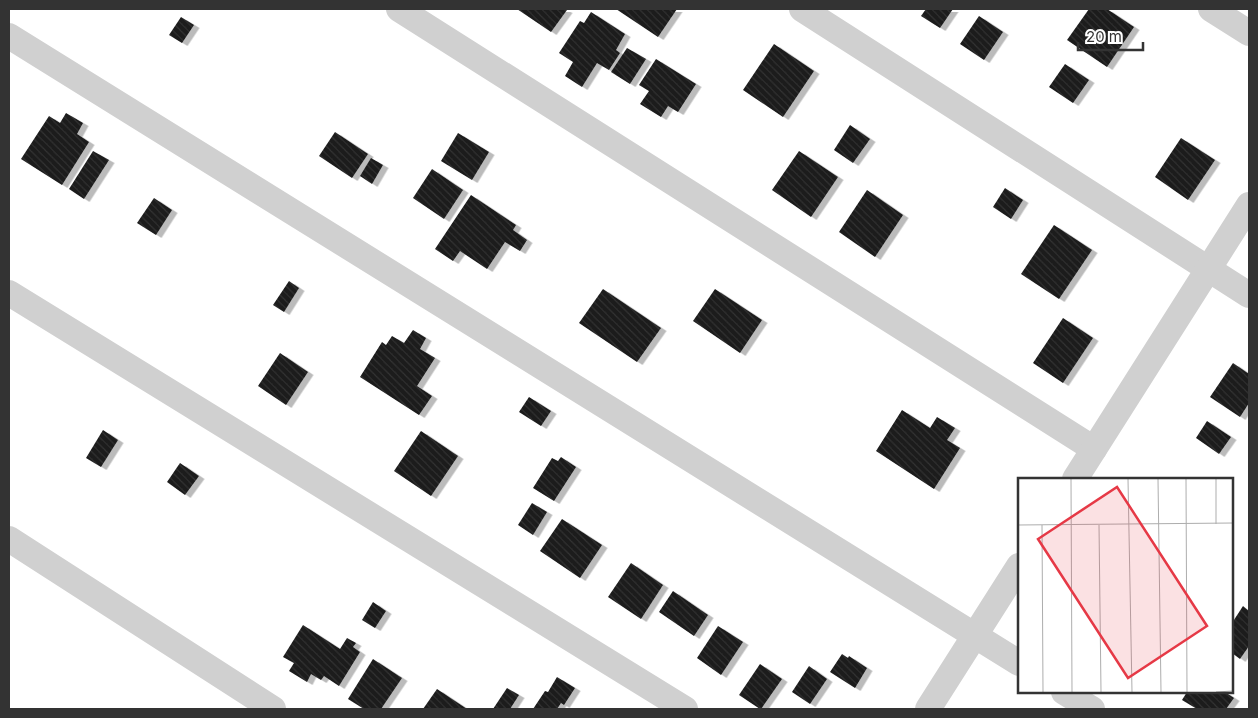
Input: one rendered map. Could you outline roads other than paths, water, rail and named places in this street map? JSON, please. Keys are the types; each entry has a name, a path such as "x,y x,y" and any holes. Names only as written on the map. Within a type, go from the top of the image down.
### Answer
{"street":[{"path":"399,9 1094,450"},
{"path":"802,9 1249,295"},
{"path":"1211,9 1249,33"},
{"path":"9,36 1018,663"},
{"path":"1076,478 1249,205"},
{"path":"9,293 685,709"},
{"path":"9,539 273,709"},
{"path":"928,709 1018,568"},
{"path":"1066,693 1092,709"}]}
